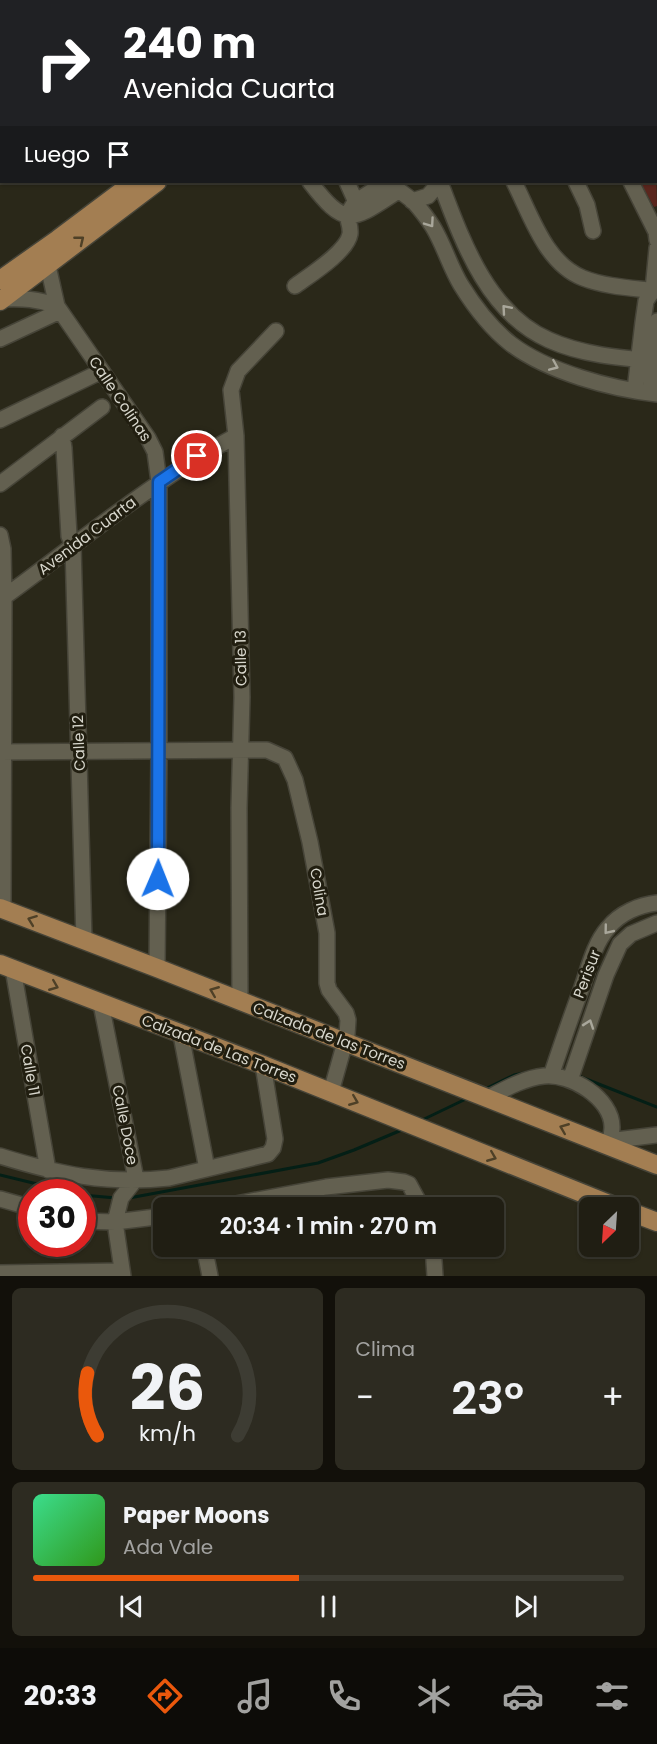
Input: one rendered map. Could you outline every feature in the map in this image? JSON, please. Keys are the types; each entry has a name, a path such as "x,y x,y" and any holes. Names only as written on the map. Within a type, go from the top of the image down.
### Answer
{"main road":[{"path":"0,280 133,183"},
{"path":"1,300 156,183"},
{"name":"Calzada de las Torres","path":"2,909 505,1105 604,1141 657,1165"},
{"name":"Calzada de Las Torres","path":"6,966 263,1065 591,1197"},
{"path":"639,1215 657,1222"}],"street":[{"path":"311,183 333,210 355,210 391,185 412,201 434,229 462,285 484,316 511,344 531,356 572,374 647,392"},
{"path":"295,286 337,254 348,240 355,210 347,183"},
{"path":"412,201 428,196 439,183"},
{"path":"440,183 475,265 492,293 513,317 534,332 566,347 591,353 656,361"},
{"path":"514,183 545,244 569,270 595,281 656,294"},
{"path":"576,183 587,205 593,231"},
{"path":"632,183 656,232 657,240"},
{"path":"656,294 657,248"},
{"name":"Calle Colinas","path":"48,266 59,309 148,438 155,452 159,482 157,968"},
{"path":"647,392 656,361 652,322 646,301 656,294"},
{"path":"1,300 22,298 40,300 59,309"},
{"path":"0,339 59,309"},
{"path":"647,392 638,359 652,322"},
{"name":"Calle 13","path":"240,1002 238,808 242,697 236,436 231,390 238,371 276,331"},
{"path":"0,420 102,371"},
{"path":"0,484 102,406"},
{"name":"Calle 12","path":"62,436 69,536 74,546 84,940"},
{"name":"Avenida Cuarta","path":"2,599 159,482 197,456 236,436"},
{"path":"0,535 3,549 2,909"},
{"path":"2,752 241,750"},
{"name":"Colina","path":"241,750 267,750 280,755 289,763 297,786 327,933 327,983 348,1020 345,1043 331,1092"},
{"name":"Perisur","path":"551,1076 569,1020 599,941 620,916 636,908 657,903"},
{"name":"Perisur","path":"570,1080 606,975 620,944 631,934 657,923"},
{"name":"Calle 11","path":"6,966 48,1170"},
{"name":"Calle Doce","path":"101,1004 136,1179 121,1198 116,1222 123,1273"},
{"path":"181,1035 207,1169"},
{"path":"0,1156 48,1170 98,1180 169,1178 268,1154 273,1148 275,1139 263,1065"},
{"path":"488,1098 528,1079 551,1076 570,1080 582,1085 599,1099 612,1127 604,1141"},
{"path":"604,1141 657,1135"},
{"path":"273,1197 326,1187 388,1180 409,1184 416,1197"},
{"path":"0,1199 18,1204"},
{"path":"96,1221 116,1222 153,1217"},
{"path":"206,1257 210,1276"},
{"path":"434,1257 435,1276"},
{"path":"0,1274 123,1273"}],"shaded area":[{"path":"641,183 656,183 657,206 654,207"}],"waterway":[{"path":"485,1089 514,1075 529,1072"},
{"path":"576,1075 657,1107"},
{"path":"420,1121 468,1098"},
{"path":"129,1198 318,1163 404,1129"},
{"path":"0,1175 18,1179"},
{"path":"96,1196 116,1198"}],"route":[{"path":"158,879 159,482 197,456"}]}
